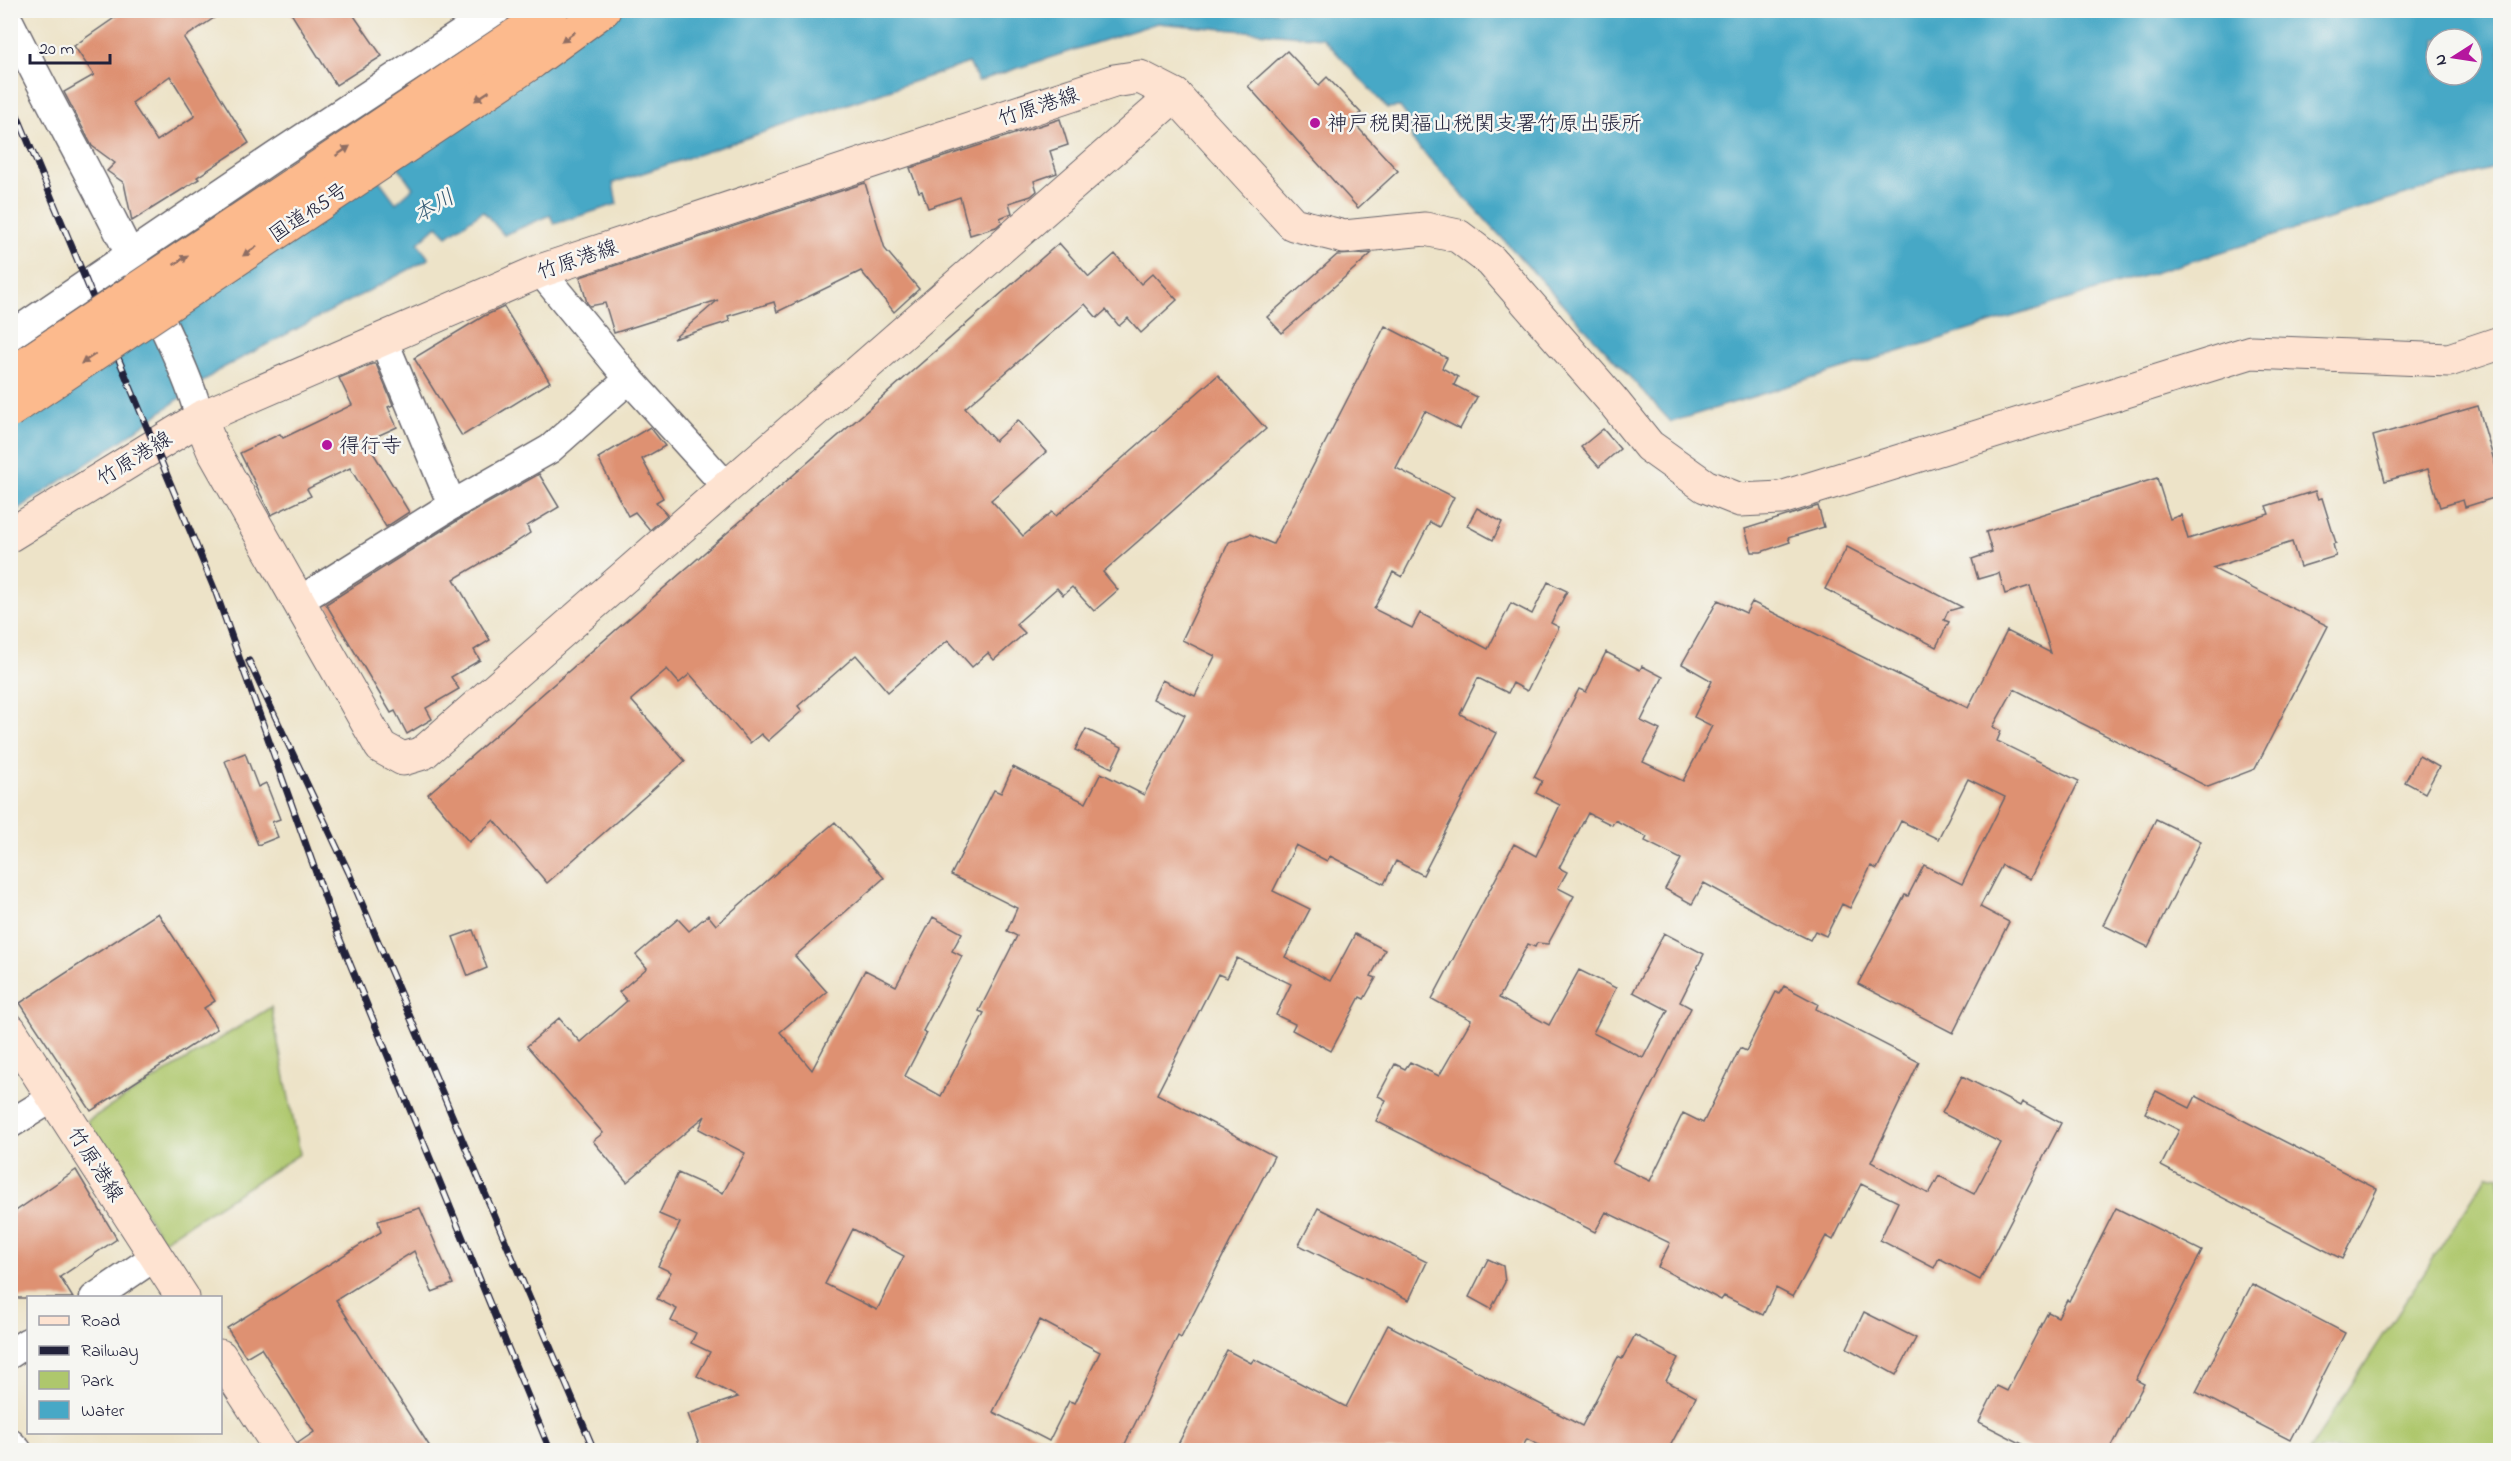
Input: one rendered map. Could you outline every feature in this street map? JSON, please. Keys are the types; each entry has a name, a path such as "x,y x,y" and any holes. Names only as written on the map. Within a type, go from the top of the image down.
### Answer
{"highway":[{"name":"国道185号","path":"10,374 552,10"},
{"name":"国道185号","path":"10,411 531,63 604,10"}],"street":[{"path":"10,336 134,261 277,155 497,10"},
{"path":"10,23 47,98 134,261 196,403 213,450 381,747 403,759 423,753 1175,95 1293,224 1344,237 1425,229 1458,236 1491,261 1649,446 1705,486 1740,500 1781,498 2251,352 2449,360 2500,343"},
{"name":"竹原港線","path":"10,535 196,403 383,339 540,271 1114,81 1140,77 1175,95"},
{"path":"540,271 629,379 726,486"},
{"path":"383,339 452,505"},
{"path":"298,601 452,505 550,449 629,379"},
{"name":"竹原港線","path":"10,1030 182,1296"},
{"path":"10,1124 54,1097"},
{"path":"97,1296 156,1256"},
{"path":"10,1354 27,1343"},
{"path":"222,1359 281,1450"},
{"path":"10,1443 17,1450"}],"green space":[{"path":"271,1007 300,1154 163,1241 87,1121"},
{"path":"2488,1174 2500,1176 2500,1450 2309,1450"}],"water":[{"name":"本川","path":"528,11 2500,11 2500,166 1671,422 1412,140 1409,119 1400,107 1387,108 1323,38 1157,23 978,81 969,63 613,183 617,204 554,224 550,215 504,235 483,211 447,236 437,226 418,243 429,259 219,370 121,441 11,514 11,356 137,267 151,254 343,131 396,203 413,188 361,114"}],"building":[{"path":"126,10 226,10 184,38 249,143 197,177 199,179 132,221 124,183 107,171 115,163 92,146 64,92 94,75 74,46","holes":["170,76 195,116 157,141 132,103"]},
{"path":"289,10 350,10 382,56 336,85"},
{"path":"1287,51 1319,85 1327,77 1361,113 1352,121 1398,171 1358,208 1248,86"},
{"path":"1060,119 1068,145 1050,151 1057,173 1034,181 1037,191 1031,196 1009,203 1012,213 1000,218 1002,222 996,227 970,235 960,197 928,208 910,168"},
{"path":"865,183 885,249 919,289 894,312 861,271 777,312 774,302 728,316 730,321 673,339 718,300 614,333 605,303 590,306 587,303 580,277"},
{"path":"1059,243 1089,277 1115,254 1141,284 1153,273 1177,300 1141,333 1128,318 1119,326 1106,310 1097,318 1085,304 965,408 995,441 1018,420 1046,452 991,500 1023,536 1052,512 1056,516 1218,375 1266,429 1103,572 1118,590 1094,611 1072,587 1063,595 1057,588 1016,624 1025,633 994,660 988,653 972,667 948,640 888,692 856,655 798,706 802,711 768,741 761,734 750,743 690,674 679,683 667,669 631,700 685,761 547,883 494,820 469,842 428,794"},
{"path":"1372,253 1282,333 1267,317 1337,255"},
{"path":"504,307 550,382 462,436 414,358 484,316"},
{"path":"1385,326 1447,358 1442,368 1458,377 1454,385 1477,397 1460,429 1425,411 1396,468 1454,497 1439,527 1430,522 1402,577 1393,572 1374,609 1412,628 1420,613 1488,649 1511,603 1532,614 1548,582 1567,591 1551,623 1559,627 1527,691 1513,683 1508,693 1478,678 1460,714 1496,733 1423,875 1396,861 1384,884 1330,856 1327,861 1296,845 1273,891 1310,909 1285,957 1330,981 1355,934 1385,950 1371,976 1376,978 1364,999 1360,997 1331,1051 1292,1030 1295,1024 1276,1015 1291,984 1237,958 1227,978 1218,974 1157,1094 1274,1156 1181,1338 1178,1336 1122,1450 701,1450 688,1414 738,1397 697,1376 710,1352 691,1343 696,1333 671,1321 677,1309 657,1299 671,1272 658,1266 680,1223 659,1214 678,1173 723,1193 745,1153 699,1129 705,1116 627,1182 593,1141 603,1133 527,1046 559,1018 580,1042 627,1001 619,992 647,968 636,955 678,919 689,931 708,915 716,925 835,822 884,878 795,956 827,992 780,1032 812,1070 865,970 896,986 933,917 962,933 952,951 962,956 923,1031 927,1033 905,1076 941,1096 984,1013 979,1011 1017,936 1007,931 1017,908 951,875 994,790 1001,793 1013,767 1086,803 1101,773 1144,795 1185,715 1153,699 1162,680 1195,696 1215,656 1182,640 1229,542 1250,534 1273,544","holes":["853,1229 904,1256 877,1310 825,1284","1040,1320 1100,1352 1075,1403 1069,1401 1049,1441 993,1412"]},
{"path":"376,364 393,405 388,407 397,427 366,441 409,512 386,527 350,468 307,489 311,496 271,515 240,453 280,434 283,438 352,405 339,378"},
{"path":"2478,406 2496,467 2500,466 2500,496 2465,507 2463,500 2440,507 2428,469 2385,481 2373,436"},
{"path":"650,427 665,446 642,459 663,498 656,502 667,515 650,530 635,512 628,516 598,458"},
{"path":"1603,429 1620,449 1599,467 1581,447"},
{"path":"539,474 559,507 527,526 530,533 454,579 490,640 474,650 480,660 451,677 459,689 426,708 432,719 407,734 395,711 391,713 326,604 460,519"},
{"path":"2157,478 2170,519 2181,515 2188,539 2269,514 2266,506 2315,491 2318,499 2322,498 2336,543 2333,544 2336,556 2300,567 2292,542 2212,568 2328,626 2255,769 2208,787 2014,689 1993,727 2001,731 1997,741 2079,781 2030,879 2002,865 1980,907 2009,922 1953,1033 1858,984 1905,895 1908,896 1924,865 1962,884 2005,797 1968,779 1938,839 1901,821 1877,869 1871,866 1850,908 1842,904 1826,936 1815,931 1810,940 1704,883 1692,904 1665,889 1681,859 1645,841 1647,837 1615,820 1612,825 1588,813 1559,868 1567,872 1558,888 1574,896 1548,944 1537,943 1535,947 1528,944 1499,998 1549,1025 1579,970 1616,988 1593,1033 1643,1058 1668,1010 1633,992 1664,933 1704,954 1680,1002 1691,1008 1612,1163 1650,1181 1683,1113 1703,1123 1740,1048 1746,1051 1776,992 1779,994 1784,986 1818,1004 1816,1009 1919,1062 1871,1162 1929,1194 1939,1176 1974,1194 2001,1143 1942,1113 1962,1076 2020,1106 2022,1102 2061,1123 1980,1280 1939,1258 1934,1268 1880,1240 1898,1202 1861,1184 1833,1240 1826,1236 1793,1297 1776,1288 1763,1315 1724,1296 1721,1300 1658,1267 1670,1243 1606,1212 1595,1232 1376,1121 1386,1100 1378,1096 1395,1064 1405,1069 1410,1062 1439,1076 1471,1020 1432,999 1514,844 1536,856 1560,805 1536,793 1542,781 1534,777 1579,689 1586,692 1606,652 1640,670 1642,666 1663,677 1641,721 1660,730 1643,762 1683,781 1712,726 1694,717 1712,681 1682,664 1718,600 1746,613 1752,602 1968,708 2007,631 2051,653 2030,586 2005,594 1999,573 1978,579 1972,559 1992,552 1986,532"},
{"path":"1818,506 1824,527 1788,538 1790,542 1761,552 1752,552 1745,529"},
{"path":"1477,508 1502,522 1493,540 1467,526"},
{"path":"1847,547 1962,607 1948,611 1944,620 1949,622 1936,647 1825,589"},
{"path":"1086,729 1122,747 1112,768 1075,750"},
{"path":"245,753 258,787 266,783 280,819 272,822 278,837 258,845 225,761"},
{"path":"2419,756 2439,767 2425,793 2405,782"},
{"path":"2156,819 2201,841 2148,947 2103,925"},
{"path":"158,913 215,1001 204,1008 217,1029 91,1111 20,1003"},
{"path":"473,930 487,968 468,976 453,937"},
{"path":"2156,1091 2190,1108 2196,1096 2377,1189 2342,1259 2161,1166 2179,1130 2145,1113"},
{"path":"76,1170 117,1239 60,1277 72,1296 10,1298 10,1215"},
{"path":"420,1208 453,1284 432,1292 414,1251 336,1300 432,1450 299,1450 298,1443 314,1432 261,1348 246,1357 227,1328 381,1232 378,1221"},
{"path":"1318,1208 1427,1262 1409,1300 1299,1245"},
{"path":"2116,1208 2202,1251 2136,1380 2144,1384 2110,1450 2034,1450 1979,1422 1997,1386 2007,1391 2048,1312 2058,1317 2067,1300 2069,1301"},
{"path":"1488,1259 1503,1266 1505,1282 1491,1309 1469,1297"},
{"path":"2252,1284 2345,1333 2290,1440 2196,1392"},
{"path":"1864,1312 1916,1338 1896,1375 1847,1348"},
{"path":"1388,1325 1582,1426 1618,1357 1622,1359 1635,1335 1678,1358 1666,1381 1696,1397 1668,1450 1549,1450 1527,1439 1521,1450 1175,1450 1227,1350 1251,1363 1254,1359 1346,1407"}],"railway":[{"path":"10,98 216,593 339,937 550,1450"},
{"path":"249,661 349,873 594,1450"}],"place":[{"name":"神戸税関福山税関支署竹原出張所","path":"1315,123"},
{"name":"得行寺","path":"327,445"}]}
